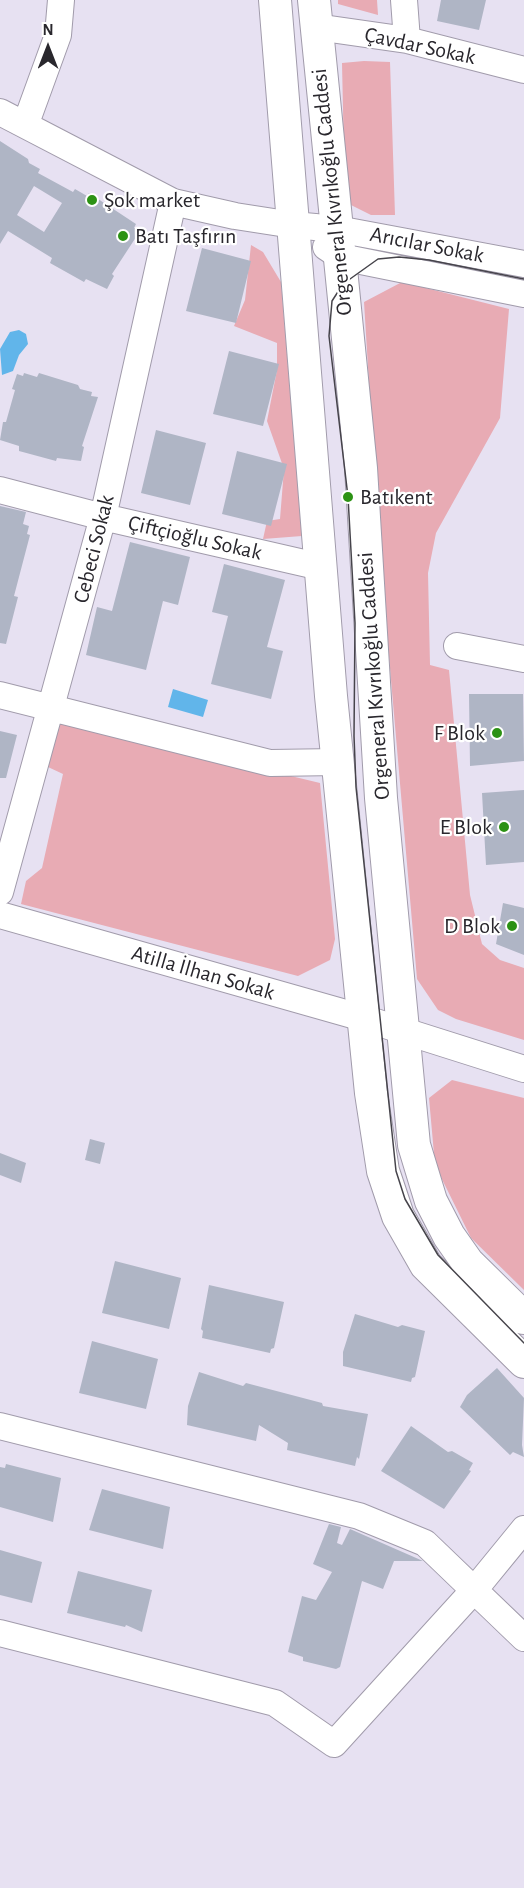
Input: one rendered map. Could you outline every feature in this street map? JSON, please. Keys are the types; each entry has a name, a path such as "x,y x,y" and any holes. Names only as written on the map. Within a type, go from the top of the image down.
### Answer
{"main road":[{"path":"275,0 338,762 363,1018 383,1171 398,1216 426,1265 524,1362"},
{"name":"Orgeneral Kıvrıkoğlu Caddesi","path":"315,13 361,468 381,798 414,1145 431,1201 449,1236 468,1263 524,1318"}],"street":[{"path":"26,123 58,35 61,0"},
{"path":"404,0 407,39"},
{"name":"Çavdar Sokak","path":"315,13 524,70"},
{"name":"Arıcılar Sokak","path":"0,112 26,123 172,202 293,225 339,243 524,264"},
{"name":"Cebeci Sokak","path":"0,892 103,517 172,202"},
{"path":"339,243 524,294"},
{"name":"Çiftçioğlu Sokak","path":"0,490 103,517 321,567"},
{"path":"457,646 524,659"},
{"path":"0,695 270,763 338,762"},
{"name":"Atilla İlhan Sokak","path":"0,915 363,1018 524,1070"},
{"path":"0,1426 358,1516 424,1543 524,1638"},
{"path":"0,1633 275,1703 334,1744 475,1589 524,1529"}],"shaded area":[{"path":"338,0 377,0 378,15 338,4"},
{"path":"390,62 395,215 371,215 345,202 342,63"},
{"path":"251,245 263,252 281,282 302,536 263,539 267,521 280,519 284,469 267,421 277,370 277,343 234,326 245,300"},
{"path":"402,282 509,309 500,418 436,533 428,573 430,665 449,670 470,895 482,944 500,960 524,968 524,1040 456,1019 438,1010 417,979 378,530 364,302"},
{"path":"58,720 320,783 335,939 330,960 298,976 21,904 26,881 42,868 63,774 48,767"},
{"path":"452,1080 524,1098 524,1290 471,1238 435,1165 429,1098"}],"water":[{"path":"19,330 26,334 28,344 19,355 13,371 2,375 0,349 10,332"},
{"path":"173,689 208,700 203,717 168,707"}],"building":[{"path":"441,0 486,0 479,30 437,21"},
{"path":"0,141 40,169 38,173 73,192 75,189 87,196 89,193 136,224 134,228 140,231 112,274 114,276 107,289 86,279 84,282 50,263 52,258 8,231 0,244","holes":["34,186 62,203 44,232 17,215"]},
{"path":"202,248 251,261 236,323 186,311"},
{"path":"229,351 279,364 263,426 213,414"},
{"path":"24,373 37,377 39,373 78,385 80,389 92,392 91,396 98,397 82,446 84,447 81,461 57,458 56,461 19,451 19,446 0,440 3,422 6,422 15,390 12,389 17,374 23,376"},
{"path":"156,430 206,443 190,505 141,493"},
{"path":"237,451 287,464 271,526 222,514"},
{"path":"0,506 26,512 23,524 29,526 27,534 30,535 14,596 18,597 6,644 0,643"},
{"path":"130,542 190,557 178,605 163,601 146,670 86,655 97,607 112,611"},
{"path":"224,564 285,580 267,647 283,651 271,699 211,684 228,616 212,612"},
{"name":"F Blok","path":"469,694 523,694 524,761 470,766"},
{"path":"0,731 17,735 6,778 0,778"},
{"name":"E Blok","path":"524,790 524,862 486,865 482,793"},
{"name":"D Blok","path":"503,903 524,908 524,955 496,944"},
{"path":"90,1139 105,1143 100,1164 85,1160"},
{"path":"0,1153 26,1163 21,1183 0,1175"},
{"path":"115,1261 181,1278 169,1329 102,1313"},
{"path":"209,1285 284,1302 274,1348 270,1353 202,1338 201,1329"},
{"path":"355,1314 398,1327 402,1325 425,1331 415,1377 411,1382 343,1366 343,1352"},
{"path":"92,1341 158,1359 146,1409 79,1393"},
{"path":"497,1368 524,1398 522,1445 524,1457 513,1452 510,1455 460,1407 467,1395"},
{"path":"199,1372 243,1386 246,1383 322,1403 323,1406 368,1414 359,1459 357,1457 355,1466 287,1450 288,1443 259,1425 256,1441 187,1425 188,1406"},
{"path":"411,1426 448,1452 452,1451 473,1463 469,1470 471,1471 444,1509 381,1471"},
{"path":"6,1464 61,1478 53,1522 0,1507 0,1467 5,1468"},
{"path":"102,1489 170,1507 163,1549 89,1530"},
{"path":"329,1524 341,1527 337,1543 342,1545 350,1529 423,1561 394,1561 383,1589 362,1581 340,1667 336,1669 303,1661 303,1657 288,1652 302,1596 316,1600 332,1572 313,1564"},
{"path":"0,1550 42,1562 32,1603 0,1595"},
{"path":"78,1571 152,1590 142,1632 126,1625 125,1627 67,1613"}],"tram line":[{"path":"524,279 429,260 399,257 378,259 343,284 332,301 329,336 348,497 355,623 356,787 396,1171 405,1199 438,1255 524,1343"}],"place":[{"name":"Şok market","path":"92,200"},
{"name":"Batı Taşfırın","path":"123,236"},
{"name":"Batıkent","path":"348,497"},
{"name":"F Blok","path":"497,733"},
{"name":"E Blok","path":"504,827"},
{"name":"D Blok","path":"512,926"}]}
